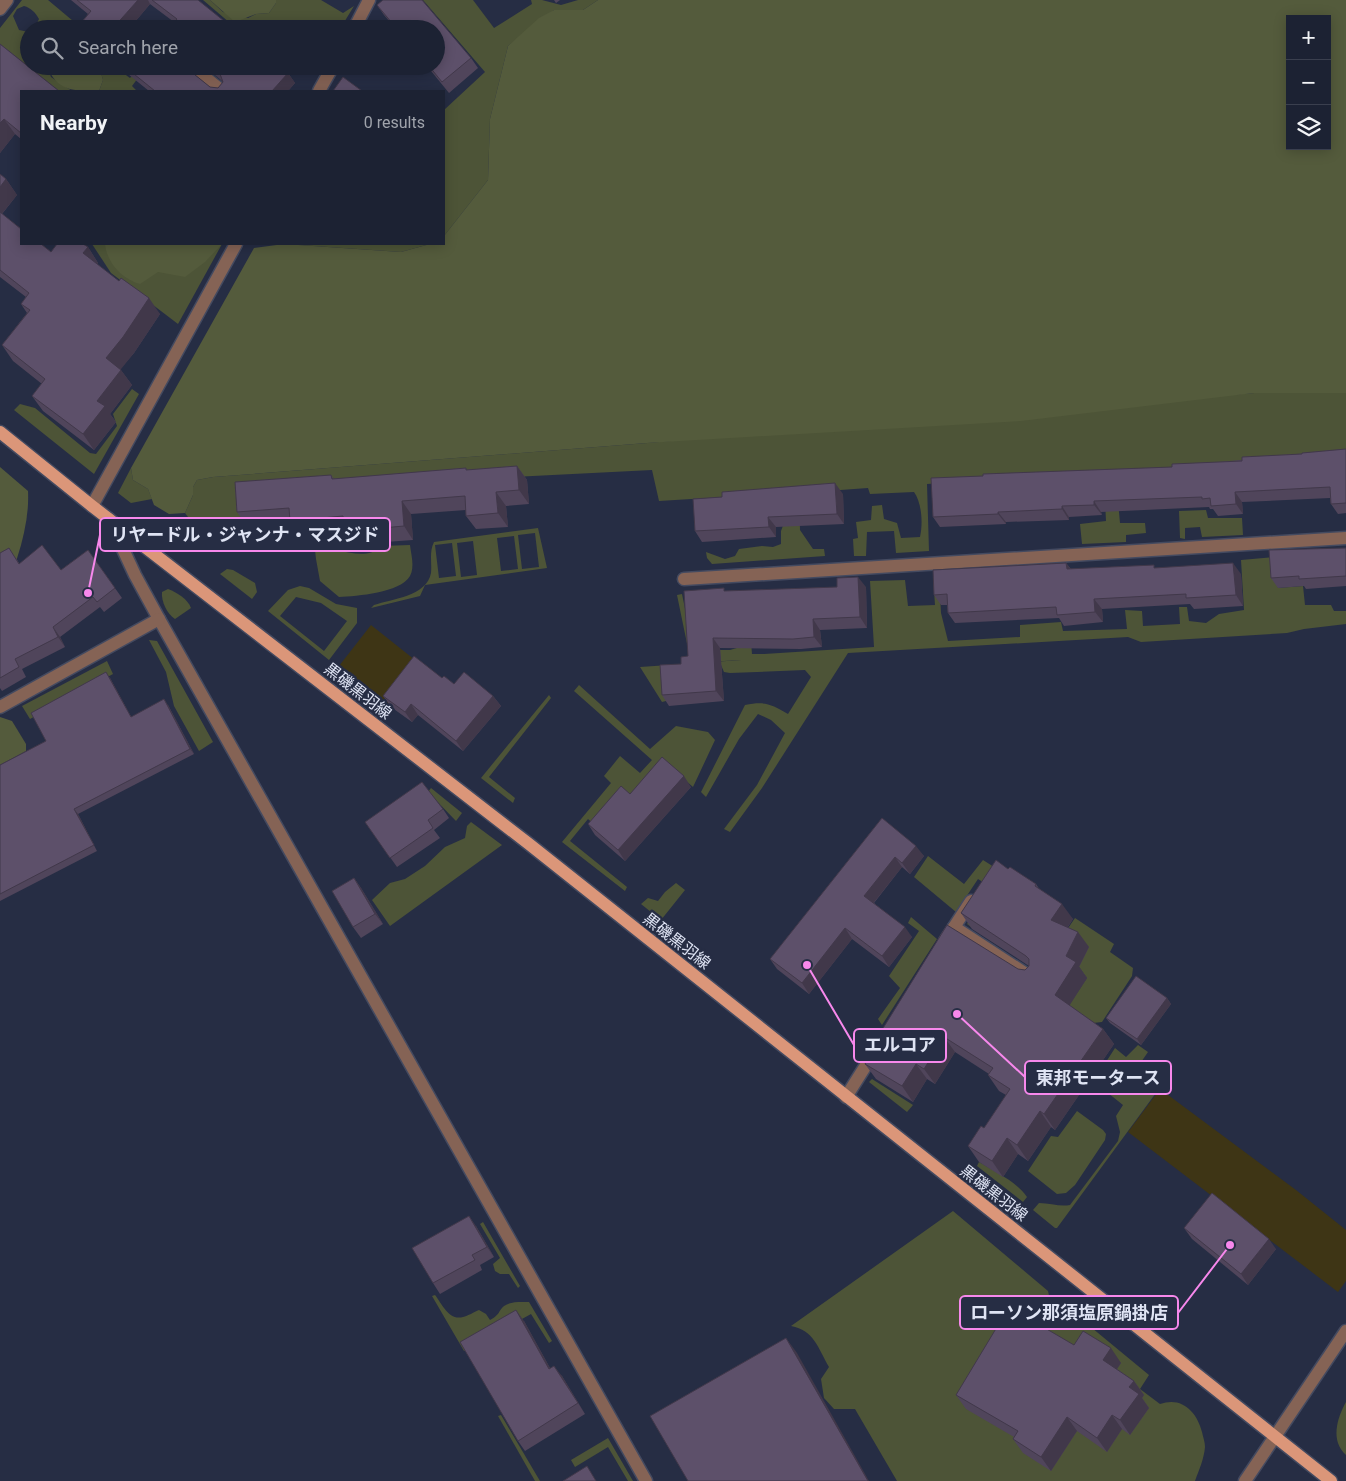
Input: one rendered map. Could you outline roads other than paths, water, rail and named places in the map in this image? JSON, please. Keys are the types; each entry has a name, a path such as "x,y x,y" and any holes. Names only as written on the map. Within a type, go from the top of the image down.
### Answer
{"main road":[{"name":"黒磯黒羽線","path":"0,432 92,506 521,838 1331,1481"}],"street":[{"path":"0,9 7,0"},
{"path":"359,20 370,0"},
{"path":"203,75 221,90"},
{"path":"320,90 328,75"},
{"path":"92,506 235,245"},
{"path":"109,519 135,575 159,619 646,1481"},
{"path":"684,579 1346,538"},
{"path":"0,707 159,619"},
{"path":"939,952 980,887"},
{"path":"954,927 1033,978"},
{"path":"846,1097 882,1040"},
{"path":"1245,1481 1346,1331"}],"place":[{"name":"リヤードル・ジャンナ・マスジド","path":"88,593"},
{"name":"エルコア","path":"807,965"},
{"name":"東邦モータース","path":"957,1014"},
{"name":"ローソン那須塩原鍋掛店","path":"1230,1245"}]}
